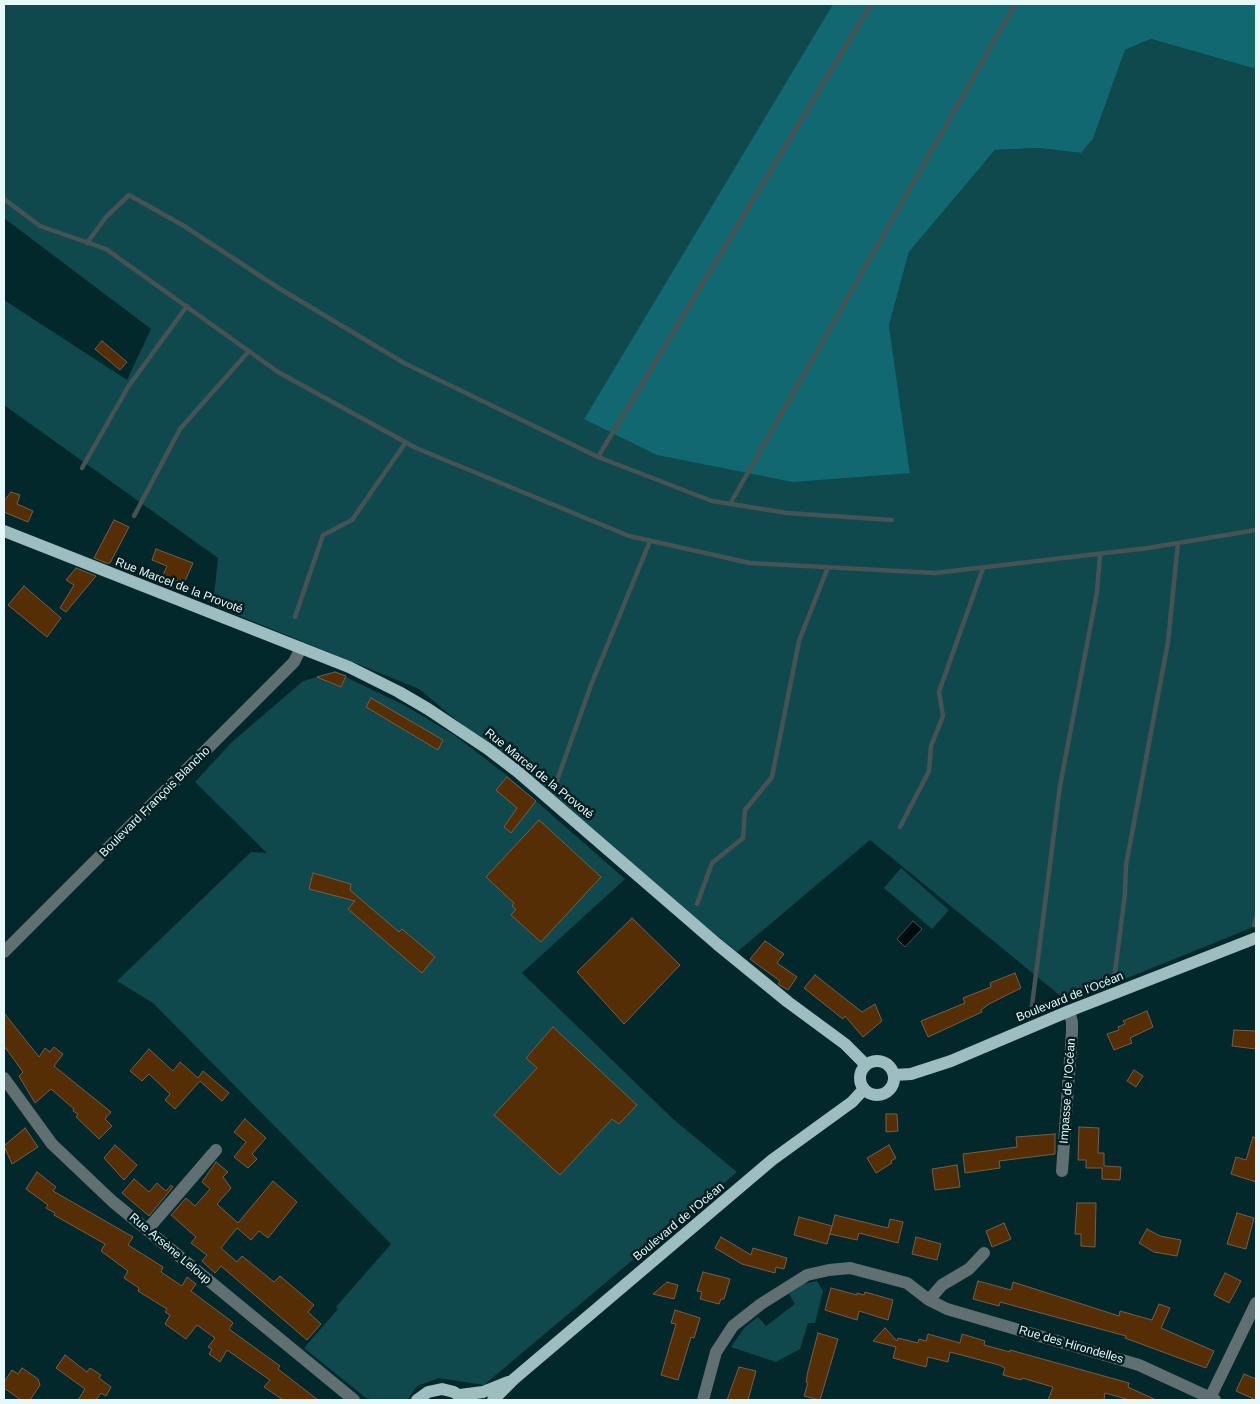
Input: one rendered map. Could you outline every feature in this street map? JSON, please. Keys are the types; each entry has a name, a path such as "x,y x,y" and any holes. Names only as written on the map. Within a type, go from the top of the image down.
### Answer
{"main road":[{"name":"Rue Marcel de la Provoté","path":"4,531 349,667 399,692 488,749 754,975 845,1044 866,1065"},
{"name":"Boulevard de l'Océan","path":"894,1075 911,1074 951,1060 1069,1011 1256,938"},
{"path":"877,1061 888,1065 894,1075 892,1086 884,1093 873,1094 864,1089 860,1074 866,1065 877,1061"},
{"name":"Boulevard de l'Océan","path":"492,1400 545,1352 772,1160 852,1102 864,1089"},
{"name":"Boulevard de l'Océan","path":"417,1400 435,1390 448,1390 463,1398 484,1392 514,1379"}],"street":[{"name":"Boulevard François Blancho","path":"4,952 289,668 301,648"},
{"name":"Impasse de l'Océan","path":"1062,1171 1072,1027 1069,1011"},
{"name":"Rue Arsène Leloup","path":"4,1078 52,1144 112,1201 354,1400"},
{"path":"147,1230 216,1150"},
{"path":"929,1300 942,1285 969,1269 984,1253"},
{"name":"Rue des Hirondelles","path":"703,1400 716,1352 733,1326 761,1304 807,1275 829,1270 857,1269 906,1283 929,1300 947,1309 1139,1365 1213,1399 1256,1303"}],"shaded area":[{"path":"4,4 833,4 584,419 910,473 889,327 909,252 995,150 1038,148 1081,153 1093,139 1125,50 1151,39 1256,69 1256,926 1068,1002 870,840 737,952 419,689 213,605 218,558 4,405 4,300 127,380 151,329 4,218"},
{"path":"833,4 1256,4 1256,69 1151,39 1125,50 1093,139 1081,153 1038,148 995,150 909,252 889,326 910,473 793,482 657,455 584,419"},
{"path":"335,672 404,705 454,735 504,773 625,879 522,973 673,1119 737,1172 484,1385 439,1378 417,1386 407,1400 375,1400 366,1398 304,1348 338,1309 336,1307 391,1244 153,1003 117,981 251,852 267,853 195,782 232,742 303,681"},
{"path":"901,868 949,910 932,929 884,888"},
{"path":"913,921 922,929 905,947 897,939"},
{"path":"817,1281 823,1291 815,1323 808,1323 800,1349 776,1362 731,1347 744,1328 758,1317 766,1326 795,1304 789,1294 803,1284"}],"building":[{"path":"102,341 127,362 120,370 95,349"},
{"path":"11,492 20,495 17,504 33,511 28,522 4,512 4,501"},
{"path":"114,520 129,527 110,563 106,563 94,558"},
{"path":"156,549 193,563 181,590 160,582 167,566 152,560"},
{"path":"76,568 96,576 66,612 60,608 74,585 66,580"},
{"path":"24,586 61,618 47,637 8,605"},
{"path":"335,672 346,676 341,687 317,677"},
{"path":"371,698 443,740 438,750 366,707"},
{"path":"507,777 536,801 511,833 504,827 517,808 496,790"},
{"path":"539,820 601,877 541,942 511,915 516,909 512,906 514,903 486,877"},
{"path":"313,873 351,884 350,890 399,932 402,929 435,957 422,973 348,909 355,901 309,889"},
{"path":"632,918 680,965 624,1024 577,972"},
{"path":"765,941 784,954 777,963 797,977 788,990 778,984 780,981 750,959"},
{"path":"1015,973 1021,988 989,1004 981,1010 982,1012 928,1037 921,1021 965,1003 963,998 991,987 990,983"},
{"path":"815,975 862,1012 875,1004 882,1021 863,1037 845,1016 843,1019 804,988"},
{"path":"1147,1011 1153,1027 1130,1038 1132,1043 1114,1050 1107,1034 1119,1030 1118,1027 1125,1024 1123,1021"},
{"path":"4,1013 39,1057 45,1048 50,1052 54,1047 63,1054 54,1066 111,1112 105,1119 112,1126 99,1139 76,1117 78,1114 73,1111 74,1109 51,1089 35,1103 19,1076 23,1072 4,1046"},
{"path":"553,1027 637,1105 619,1124 612,1119 560,1175 494,1115 537,1068 526,1058"},
{"path":"1234,1030 1256,1031 1256,1049 1232,1046"},
{"path":"149,1049 173,1071 180,1062 198,1078 203,1071 229,1093 222,1101 200,1081 175,1109 165,1100 170,1094 149,1074 142,1081 130,1071"},
{"path":"1134,1070 1143,1076 1136,1087 1127,1081"},
{"path":"886,1114 897,1114 898,1131 886,1132"},
{"path":"245,1119 266,1138 252,1154 257,1159 248,1168 234,1157 246,1142 234,1132"},
{"path":"1079,1127 1099,1128 1098,1153 1104,1153 1104,1166 1121,1167 1120,1180 1102,1179 1102,1168 1086,1168 1086,1160 1078,1160"},
{"path":"25,1128 38,1147 12,1164 4,1146"},
{"path":"1055,1134 1055,1154 999,1161 1000,1168 965,1173 963,1154 1017,1147 1016,1137"},
{"path":"1253,1137 1256,1138 1256,1182 1231,1174 1236,1157 1246,1160"},
{"path":"115,1145 137,1165 124,1180 104,1158"},
{"path":"889,1145 896,1158 891,1161 892,1163 876,1173 867,1158"},
{"path":"216,1162 228,1172 223,1177 231,1188 217,1204 238,1223 273,1181 297,1202 268,1238 259,1231 251,1240 237,1228 221,1248 237,1262 242,1256 274,1282 280,1276 314,1305 308,1312 321,1324 307,1340 221,1266 215,1273 202,1261 207,1255 191,1243 196,1237 171,1215 186,1198 195,1206 210,1189 202,1182"},
{"path":"957,1165 960,1187 935,1190 932,1169"},
{"path":"37,1172 56,1187 53,1191 133,1237 128,1245 163,1267 161,1272 182,1286 187,1277 196,1284 191,1291 233,1323 229,1329 280,1366 278,1369 318,1400 283,1400 264,1387 270,1380 227,1350 220,1362 209,1354 212,1349 208,1347 215,1338 197,1325 186,1339 165,1324 170,1315 165,1312 167,1309 138,1291 139,1288 124,1278 128,1271 101,1251 105,1244 54,1215 55,1213 46,1208 48,1205 26,1189"},
{"path":"134,1179 149,1192 157,1183 166,1191 171,1185 173,1187 149,1216 122,1193"},
{"path":"1077,1203 1096,1203 1095,1247 1081,1246 1081,1234 1075,1234"},
{"path":"1237,1213 1254,1218 1246,1249 1227,1244"},
{"path":"835,1215 888,1228 890,1219 903,1222 898,1243 859,1233 857,1240 830,1234"},
{"path":"799,1217 832,1226 827,1244 794,1235"},
{"path":"1004,1223 1011,1239 992,1247 986,1231"},
{"path":"1147,1229 1160,1236 1181,1240 1177,1256 1154,1252 1139,1243"},
{"path":"721,1237 751,1255 753,1248 787,1258 784,1269 776,1267 775,1273 742,1264 715,1248"},
{"path":"916,1237 941,1244 937,1260 912,1254"},
{"path":"703,1272 730,1279 724,1299 721,1299 719,1304 700,1299 702,1292 697,1291"},
{"path":"1225,1273 1241,1281 1229,1303 1214,1295"},
{"path":"978,1281 1011,1290 1013,1282 1119,1316 1120,1311 1152,1320 1159,1304 1170,1308 1161,1328 1214,1351 1206,1368 1125,1338 1126,1336 1000,1302 999,1306 973,1299"},
{"path":"667,1282 678,1285 674,1299 653,1294"},
{"path":"831,1288 857,1295 857,1293 864,1295 865,1292 893,1300 888,1320 859,1311 857,1320 825,1310"},
{"path":"675,1310 700,1318 694,1338 691,1337 678,1380 661,1375 676,1324 671,1323"},
{"path":"885,1328 897,1341 898,1338 918,1343 919,1339 926,1341 928,1334 960,1343 962,1334 985,1341 984,1345 1010,1352 1010,1350 1129,1383 1128,1387 1156,1400 1130,1400 1105,1393 1104,1400 1048,1400 1053,1387 1022,1378 1021,1380 1003,1375 1005,1368 999,1365 950,1352 948,1362 928,1357 926,1367 893,1358 896,1347 873,1341"},
{"path":"818,1333 838,1339 820,1400 804,1396 808,1383 806,1382 808,1371"},
{"path":"65,1355 87,1372 90,1368 101,1375 99,1378 111,1387 106,1396 101,1393 96,1400 78,1400 85,1389 56,1368"},
{"path":"739,1367 756,1371 748,1400 727,1400"},
{"path":"22,1368 38,1379 40,1385 30,1400 21,1400 4,1388 4,1382 12,1370 18,1374"},
{"path":"1244,1374 1256,1379 1256,1400 1236,1391"}],"waterway":[{"path":"598,457 871,4"},
{"path":"730,504 1015,4"},
{"path":"87,243 106,217 129,195 184,226 277,287 404,363 598,457 712,501 787,513 892,520"},
{"path":"4,199 40,226 106,249 278,372 416,448 629,536 750,563 935,573 1148,548 1256,530"},
{"path":"82,468 128,387 187,306"},
{"path":"134,516 180,429 249,351"},
{"path":"295,617 323,535 352,520 406,442"},
{"path":"555,786 591,685 650,541"},
{"path":"1114,979 1125,894 1126,865 1168,642 1178,543"},
{"path":"1031,1013 1060,786 1097,592 1100,554"},
{"path":"697,904 712,863 743,838 745,810 772,777 799,641 828,567"},
{"path":"900,827 929,771 931,746 943,716 939,692 983,568"},
{"path":"1254,925 1256,918"}]}
